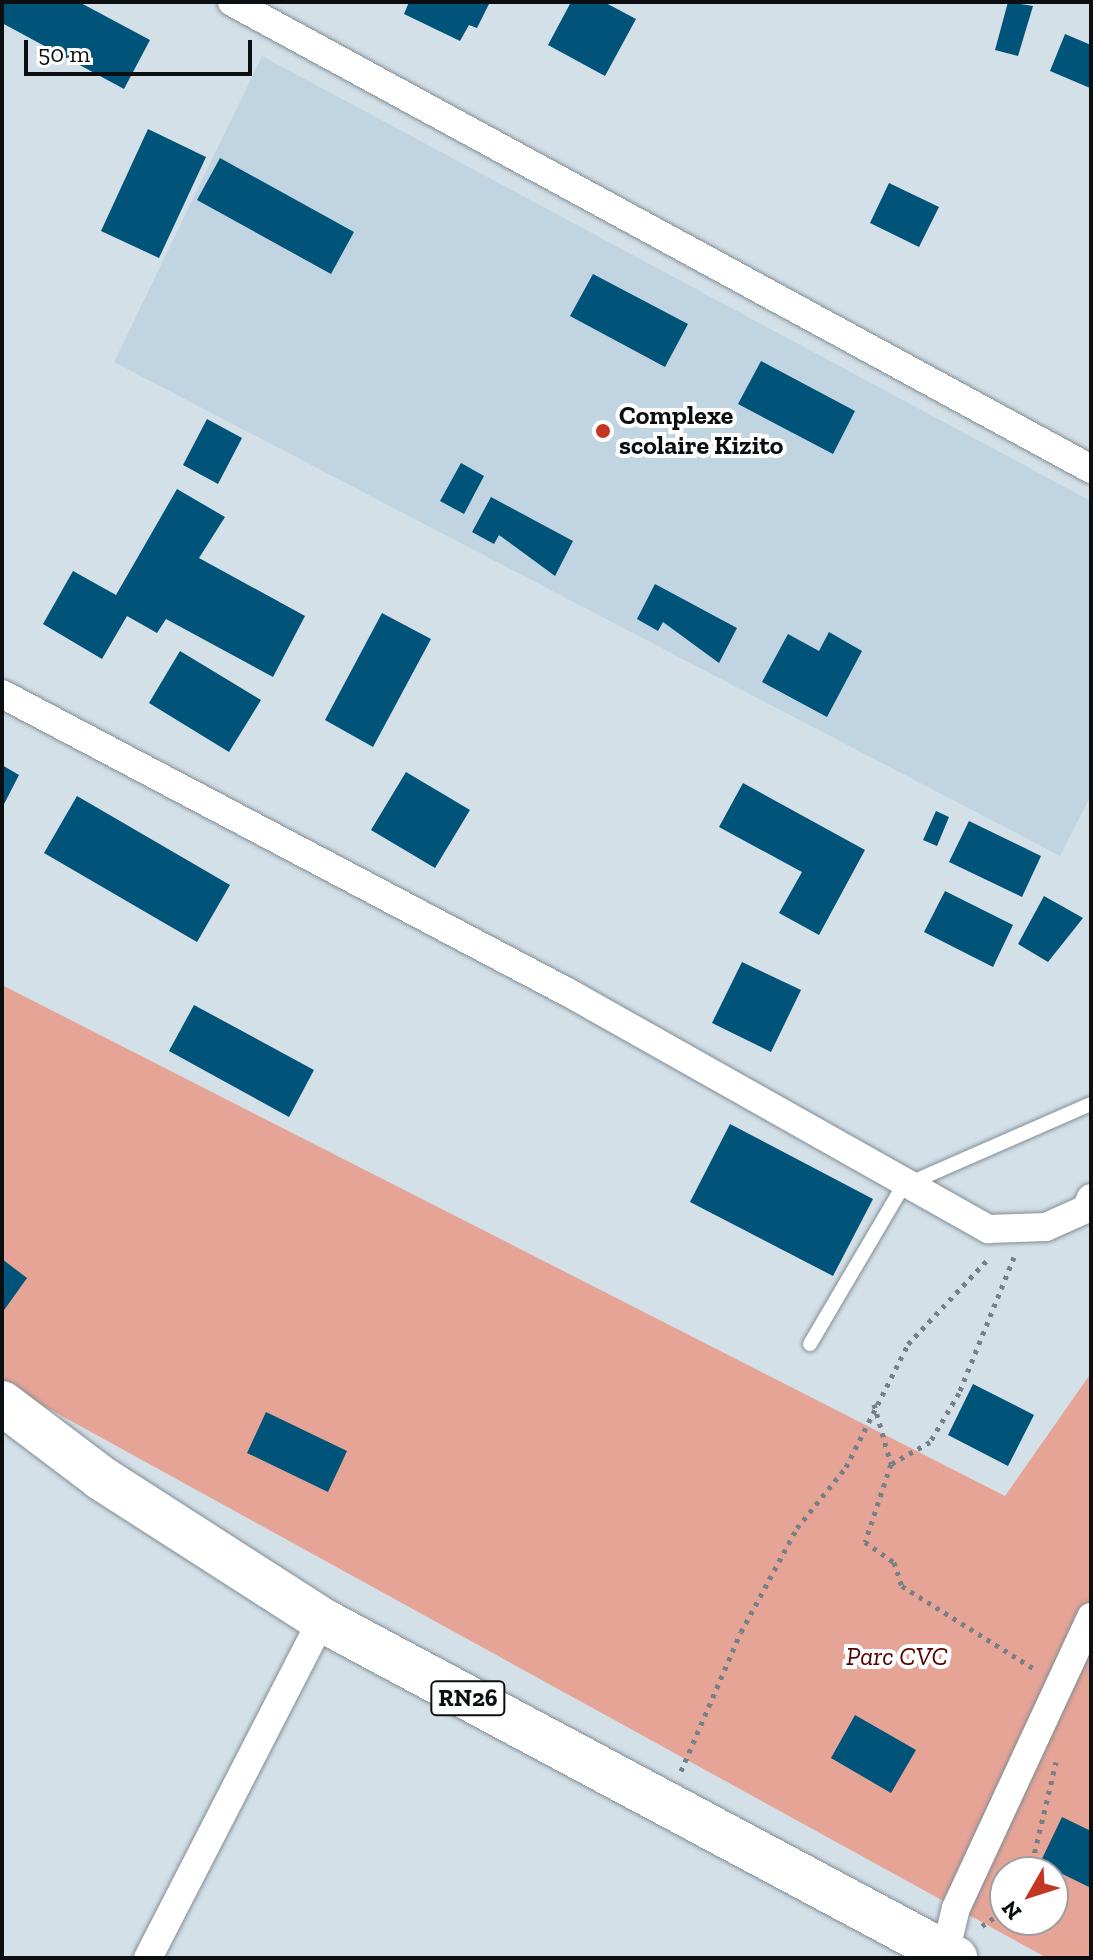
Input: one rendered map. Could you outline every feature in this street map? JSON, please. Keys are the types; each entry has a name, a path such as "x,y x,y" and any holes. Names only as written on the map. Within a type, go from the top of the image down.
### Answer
{"main road":[{"name":"RN26","path":"2,1403 101,1478 322,1620 950,1955"}],"street":[{"path":"232,2 1091,469"},
{"path":"2,694 571,994 903,1186 988,1229 1046,1227 1086,1209 1091,1198"},
{"path":"950,1955 956,1908 1055,1705 1091,1617"},
{"path":"148,1958 322,1620"}],"lane":[{"path":"810,1344 903,1186 1091,1104"}],"path":[{"path":"666,1804 741,1632 797,1528 846,1467 874,1404 908,1344 1019,1228"},
{"path":"891,1464 930,1442 959,1393 1011,1275 1019,1228"},
{"path":"874,1404 891,1464 865,1542 894,1562 902,1586 1041,1672 1055,1705 1057,1783 1035,1856"}],"shaded area":[{"name":"Complexe scolaire Kizito","path":"262,56 1091,501 1091,795 1060,856 114,362"}],"green space":[{"name":"Parc CVC","path":"2,985 1005,1496 1091,1373 1091,1958 1047,1958 1007,1936 1069,1936 1069,1856 989,1856 989,1926 2,1383"}],"building":[{"path":"2,2 79,2 150,40 124,89 2,23"},
{"path":"409,2 490,2 477,28 469,25 460,41 404,14"},
{"path":"571,2 604,2 636,19 605,76 548,45"},
{"path":"1008,2 1033,6 1018,56 995,50"},
{"path":"1065,34 1091,45 1090,88 1050,71"},
{"path":"148,129 206,157 159,258 101,231"},
{"path":"220,158 354,232 331,274 197,200"},
{"path":"889,183 939,207 919,247 870,223"},
{"path":"593,274 688,324 665,367 570,316"},
{"path":"761,361 855,411 833,454 738,404"},
{"path":"207,419 242,438 218,484 183,465"},
{"path":"461,463 484,476 464,514 440,501"},
{"path":"177,489 225,517 199,558 305,616 273,677 166,619 157,633 127,616 102,659 43,624 73,571 116,595"},
{"path":"491,497 573,541 555,576 499,535 494,544 472,532"},
{"path":"655,584 737,628 719,663 663,622 658,631 637,619"},
{"path":"382,613 431,639 373,747 325,720"},
{"path":"829,632 862,651 827,717 762,682 788,634 819,651"},
{"path":"180,651 261,700 229,752 149,703"},
{"path":"2,765 19,775 2,808"},
{"path":"406,772 470,810 435,868 371,830"},
{"path":"743,783 865,850 819,935 779,913 802,872 719,827"},
{"path":"77,796 230,885 197,942 44,853"},
{"path":"936,811 949,817 937,846 923,840"},
{"path":"969,821 1041,856 1022,897 949,862"},
{"path":"945,891 1013,925 993,967 924,932"},
{"path":"1044,896 1083,918 1048,962 1018,944"},
{"path":"742,962 801,990 771,1052 712,1023"},
{"path":"194,1005 314,1070 289,1117 169,1051"},
{"path":"730,1124 873,1199 833,1276 690,1202"},
{"path":"2,1259 27,1278 2,1313"},
{"path":"973,1384 1034,1415 1008,1466 948,1435"},
{"path":"266,1412 347,1451 328,1492 247,1453"},
{"path":"855,1715 916,1750 891,1793 831,1758"},
{"path":"1062,1817 1091,1831 1091,1888 1069,1877 1069,1856 1043,1856"}],"place":[{"name":"Complexe scolaire Kizito","path":"603,431"}]}
